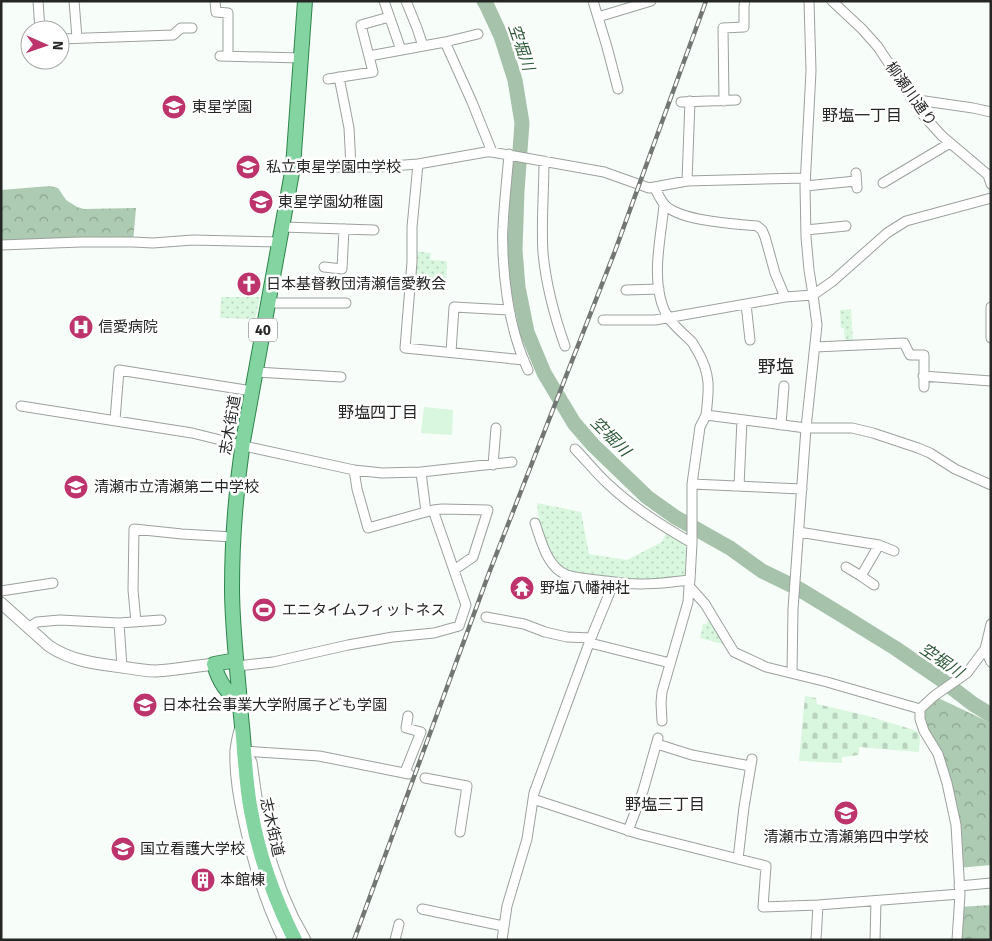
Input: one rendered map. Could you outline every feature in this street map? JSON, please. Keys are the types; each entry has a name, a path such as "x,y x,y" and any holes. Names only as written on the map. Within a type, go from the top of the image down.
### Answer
{"main road":[{"name":"志木街道","path":"295,940 274,894 264,864 251,811 244,751 232,591 233,537 242,445 293,167 304,1"},
{"path":"237,663 214,664 221,684 230,696 240,701"}],"street":[{"path":"38,1 39,20"},
{"path":"74,1 77,38"},
{"path":"215,1 216,12 228,13 224,56 301,58"},
{"path":"384,1 400,50"},
{"path":"406,1 423,46"},
{"path":"593,1 618,88"},
{"path":"598,17 651,1"},
{"path":"724,101 723,28 744,27 745,1"},
{"path":"792,673 794,607 806,428 817,325 809,270 806,230 805,182 811,71 809,1"},
{"name":"柳瀬川通り","path":"832,1 862,29 878,48 911,99 942,136 990,177"},
{"path":"328,79 373,72 361,25 389,17"},
{"path":"70,38 173,35 181,28 192,28"},
{"path":"369,56 478,34"},
{"path":"445,42 492,152"},
{"path":"339,77 349,128 351,167"},
{"path":"911,99 991,112"},
{"path":"686,181 685,102 736,100"},
{"path":"883,183 950,143"},
{"path":"293,167 378,167 418,164 492,152 604,172 650,188 686,181 856,181"},
{"path":"509,154 502,229 504,278 509,310 528,370"},
{"path":"544,161 543,233 545,267 549,296 565,346"},
{"path":"418,164 412,227 412,262 405,348 524,360"},
{"path":"654,187 664,205 681,214 716,223 756,226 762,230 775,273 785,297"},
{"path":"603,320 655,320 785,297 814,295 833,281 887,233 906,221 991,198"},
{"path":"662,721 662,692 688,602 692,542 692,484 700,427 706,415 709,391 708,377 702,358 693,344 668,317 662,305 658,264 664,205"},
{"path":"806,230 846,226"},
{"path":"283,227 374,230"},
{"path":"324,267 342,269 344,229"},
{"path":"1,245 98,242 154,243 193,240 280,242"},
{"path":"626,290 659,289"},
{"path":"268,302 346,303"},
{"path":"746,304 750,340"},
{"path":"450,352 454,307 509,310"},
{"path":"991,307 991,338"},
{"path":"815,347 904,343 910,355 924,355 924,387"},
{"path":"115,420 118,370 252,391"},
{"path":"256,372 341,377"},
{"path":"923,376 991,381"},
{"path":"781,425 784,386"},
{"path":"21,406 192,433 354,470 382,473 421,472 512,462"},
{"path":"706,415 806,428 852,428 873,433 930,453 955,470 991,485"},
{"path":"739,486 742,420"},
{"path":"493,465 496,428"},
{"path":"575,449 606,483 642,513 692,542"},
{"path":"354,470 357,489 368,528 442,509 488,510 474,557 454,570"},
{"path":"237,663 273,662 348,645 434,633 459,626 466,606 454,570 429,511 421,472"},
{"path":"692,484 802,489"},
{"path":"535,523 551,562 556,568 566,574 622,583 690,583"},
{"path":"136,622 133,590 134,530 233,537"},
{"path":"799,532 879,545 894,551"},
{"path":"861,576 879,545"},
{"path":"846,567 874,585"},
{"path":"502,940 507,906 527,839 533,796 590,641 614,582"},
{"path":"1,591 53,583"},
{"path":"690,583 734,652 766,667 827,682 920,710"},
{"path":"1,603 49,646 66,656 149,671 214,664"},
{"path":"486,617 524,624 545,632 590,641 670,664"},
{"path":"28,628 37,622 60,620 119,623 161,620"},
{"path":"119,623 122,667"},
{"path":"957,940 960,890 956,825 947,783 938,754 924,731 920,719 920,710 934,696 967,674 985,649 991,624"},
{"path":"985,649 991,662"},
{"path":"241,716 235,750 239,802 254,867 283,940"},
{"path":"244,751 319,756 407,773 421,732 406,728 408,716"},
{"path":"628,831 643,791 658,741 692,755 751,763 738,859"},
{"path":"244,751 252,762 259,811 273,865 283,893 306,940"},
{"path":"425,778 467,786 460,832"},
{"path":"533,796 628,831 766,866 763,907 876,901 991,884"},
{"path":"875,940 876,901"},
{"path":"816,940 818,905"},
{"path":"422,909 504,926"},
{"path":"395,940 398,924"}],"green space":[{"path":"50,186 58,188 66,200 84,209 136,208 133,242 1,245 1,190"},
{"path":"413,251 431,253 430,260 447,261 446,287 410,284"},
{"path":"221,297 260,297 255,319 220,318"},
{"path":"851,309 853,342 845,342 844,328 841,328 840,310"},
{"path":"424,407 453,410 452,435 421,433"},
{"path":"537,503 581,512 589,554 627,560 662,542 668,529 692,543 690,580 658,583 588,578 556,568 535,523 539,522"},
{"path":"709,617 726,645 700,638 703,624 707,624"},
{"path":"805,696 816,698 817,704 868,716 917,731 920,737 919,752 859,747 859,755 842,757 842,763 799,761"},
{"path":"934,696 991,723 991,865 958,868 947,783 924,731 920,709"},
{"path":"991,905 991,940 957,940 959,907"}],"waterway":[{"name":"空堀川","path":"484,1 501,36 515,80 522,123 515,250 518,287 527,332 544,373 574,423 593,445 647,497 675,517 730,548 762,571 799,589 895,648 991,715"}],"railway":[{"path":"354,940 489,573 615,251 706,1"}],"place":[{"name":"東星学園","path":"174,107"},
{"name":"私立東星学園中学校","path":"248,167"},
{"name":"東星学園幼稚園","path":"261,202"},
{"name":"日本基督教団清瀬信愛教会","path":"249,284"},
{"name":"信愛病院","path":"81,327"},
{"name":"清瀬市立清瀬第二中学校","path":"76,487"},
{"name":"野塩八幡神社","path":"522,588"},
{"name":"エニタイムフィットネス","path":"264,610"},
{"name":"日本社会事業大学附属子ども学園","path":"145,705"},
{"name":"清瀬市立清瀬第四中学校","path":"846,813"},
{"name":"国立看護大学校","path":"123,849"},
{"name":"本館棟","path":"203,880"}],"district":[{"name":"野塩一丁目","path":"862,115"},
{"name":"野塩","path":"776,367"},
{"name":"野塩四丁目","path":"378,412"},
{"name":"野塩三丁目","path":"665,804"}]}
